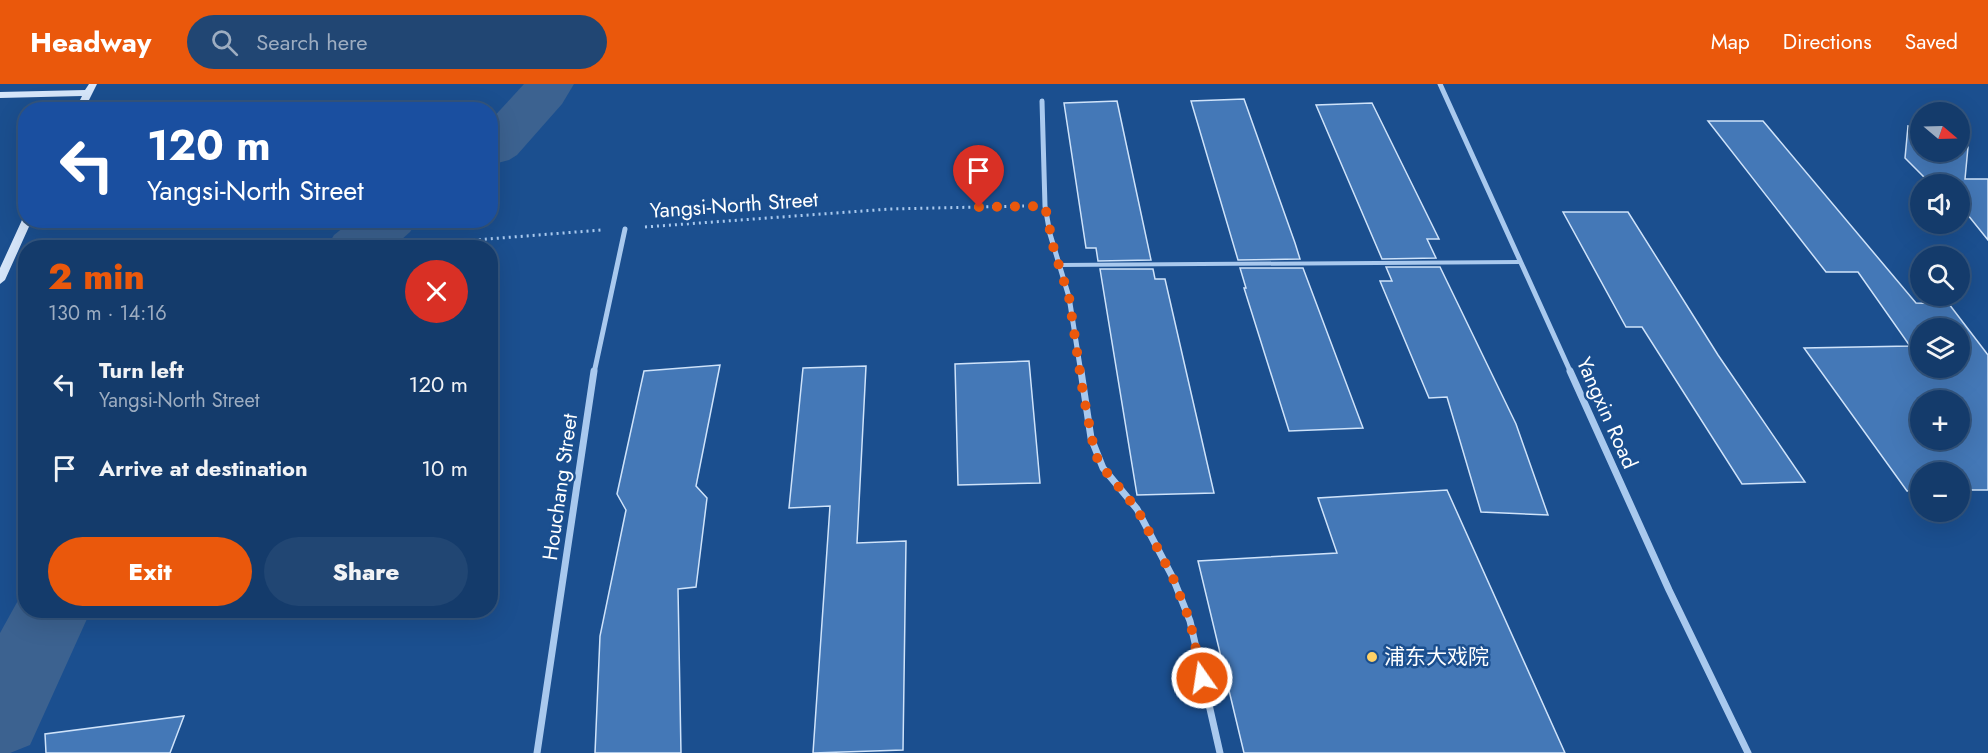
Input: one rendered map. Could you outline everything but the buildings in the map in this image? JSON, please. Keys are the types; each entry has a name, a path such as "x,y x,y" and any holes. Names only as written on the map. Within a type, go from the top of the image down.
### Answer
{"street":[{"path":"82,102 93,84"},
{"name":"Yangxin Road","path":"1440,84 1669,590 1748,753"},
{"path":"0,95 87,93"},
{"path":"1042,101 1045,206 1069,297 1083,393 1095,454 1103,468 1137,509 1173,578 1190,621 1220,753"},
{"name":"Houchang Street","path":"537,753 597,350 626,229"},
{"path":"0,280 18,240"}],"lane":[{"path":"1059,266 1520,262"}],"path":[{"name":"Yangsi-North Street","path":"479,240 890,209 1045,206"}],"waterway":[{"path":"498,144 544,93 549,84"},
{"path":"365,240 380,228"},
{"path":"0,718 48,618"}],"place":[{"name":"浦东大戏院","path":"1372,657"}],"route":[{"path":"979,207 1045,206 1054,250 1069,297 1083,393 1095,454 1149,528 1173,578 1190,621 1202,678"}]}
